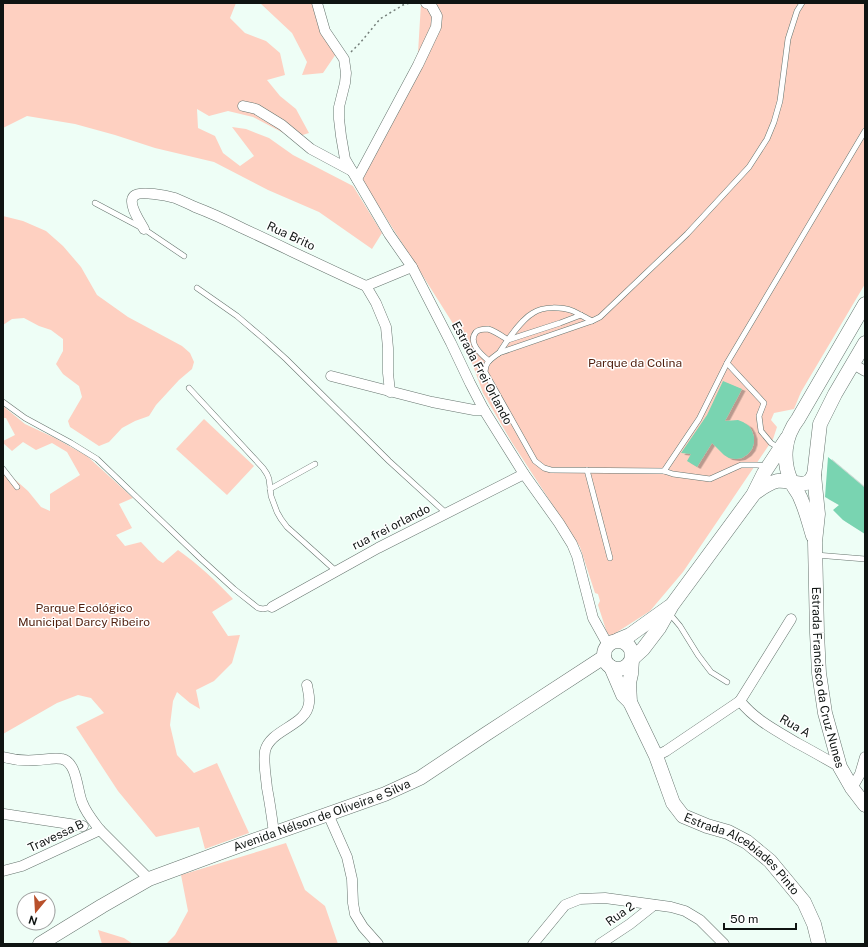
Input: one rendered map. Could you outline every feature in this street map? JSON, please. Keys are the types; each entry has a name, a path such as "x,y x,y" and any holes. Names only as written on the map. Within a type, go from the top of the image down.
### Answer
{"street":[{"path":"317,3 325,31 344,59"},
{"path":"243,106 256,109 282,126 311,149 354,175 418,65 436,27 437,16 431,5 426,3"},
{"name":"Estrada Frei Orlando","path":"344,59 346,73 339,107 339,119 345,159 389,234 412,268 484,410 524,474 572,544 577,556 593,618 610,654"},
{"name":"Rua Brito","path":"144,229 134,210 132,199 134,196 139,194 148,194 175,198 213,214 366,286"},
{"path":"390,392 386,327 376,303 366,286 412,268"},
{"name":"Estrada Francisco da Cruz Nunes","path":"815,548 800,496 791,482 787,471 784,443 865,304"},
{"name":"Estrada Francisco da Cruz Nunes","path":"865,343 835,394 820,424 814,474 818,514 815,548 819,673 825,713 840,767 852,788 865,805"},
{"path":"852,364 865,371"},
{"path":"331,376 432,402 474,410 484,410"},
{"path":"798,419 804,418 820,424"},
{"name":"Avenida Nélson de Oliveira e Silva","path":"632,660 643,649 659,628 670,608 753,495 764,473 784,443"},
{"name":"rua frei orlando","path":"272,607 378,548 524,474"},
{"name":"Avenida Nélson de Oliveira e Silva","path":"753,495 766,485 778,481 799,484 810,482 814,474"},
{"name":"Avenida Nélson de Oliveira e Silva","path":"40,944 149,880 176,868 385,794 420,778 610,654 636,631 670,608"},
{"path":"656,756 666,751 740,701 791,618"},
{"path":"624,642 630,646 632,660 623,668 617,669 610,654 624,642"},
{"name":"Estrada Alcebíades Pinto","path":"610,654 623,695 630,702"},
{"name":"Estrada Alcebíades Pinto","path":"632,660 629,683 630,702 656,756 673,803 683,816 734,835 747,842 770,861 804,902 814,924 819,944"},
{"path":"274,833 264,766 265,751 271,740 301,718 308,710 310,703 307,685"},
{"name":"Rua A","path":"740,701 754,716 774,730 840,767"},
{"path":"3,757 36,760 56,758 62,759 69,763 74,772 81,802 100,830"},
{"path":"852,788 860,774 865,757"},
{"path":"4,814 83,826"},
{"path":"77,841 88,814"},
{"path":"328,814 347,857 352,879 355,914 363,927 378,944"},
{"name":"Travessa B","path":"3,871 22,866 100,830 149,880"},
{"path":"533,944 565,905 580,899 605,898 671,907 685,911 700,920 724,944"},
{"name":"Rua 2","path":"600,944 630,924 654,905"}],"lane":[{"path":"499,353 600,317 687,234 749,167 767,139 774,122 780,101 788,39 796,11 802,3"},
{"path":"664,471 699,419 727,363 865,131"},
{"path":"95,203 144,229 184,256"},
{"path":"197,288 237,316 264,339 389,461 446,513"},
{"path":"592,321 581,315 561,308 548,308 534,312 526,318 499,353 485,366 485,372 535,461 544,468 551,470 664,471 673,474 710,479 741,465 768,467"},
{"path":"508,340 581,315"},
{"path":"489,361 480,353 474,344 473,337 476,332 481,329 488,329 496,332 508,340"},
{"path":"727,363 764,403 759,416 761,431 771,443 784,443"},
{"path":"189,388 263,468 269,479 271,496 281,520 336,571"},
{"path":"3,402 25,418 72,443 97,460 234,589 258,608 263,609 272,607"},
{"path":"270,489 315,464"},
{"path":"3,469 17,487"},
{"path":"587,470 610,558"},
{"path":"815,548 865,559"},
{"path":"670,608 698,655 711,672 727,682"}],"path":[{"path":"344,59 360,44 380,19 410,3"}],"green space":[{"path":"3,3 236,3 230,18 245,33 266,41 280,53 285,75 267,80 280,96 296,109 309,133 293,138 253,117 228,111 209,116 197,109 198,128 215,136 223,153 240,166 254,156 232,127 246,129 269,138 293,155 353,186 382,233 372,249 319,212 268,190 214,162 155,148 75,124 27,116 3,128"},
{"path":"260,3 320,3 338,51 323,73 302,75 307,62 292,33"},
{"name":"Parque da Colina","path":"421,3 865,3 865,284 801,392 794,409 774,413 771,420 777,427 773,439 683,572 650,611 611,636 607,633 598,605 600,601 598,594 595,593 580,547 511,441 483,393 464,341 359,175 418,53"},
{"path":"3,216 23,221 46,231 63,246 81,267 97,295 128,317 182,346 190,353 194,362 192,369 179,380 156,405 149,416 122,428 109,442 99,446 70,427 68,421 82,397 79,386 63,374 56,364 63,351 63,339 51,330 39,326 24,318 12,319 3,325"},
{"name":"Parque Ecológico Municipal Darcy Ribeiro","path":"3,406 25,424 55,438 87,456 133,498 119,504 132,528 116,535 125,546 141,542 158,560 163,563 178,550 207,573 233,599 212,612 228,636 240,635 232,663 214,681 196,690 200,709 177,692 173,701 170,725 177,755 194,773 217,763 249,833 205,849 199,827 156,837 118,791 76,727 104,713 91,698 78,695 57,703 3,734 3,469 28,491 41,507 50,511 50,494 80,475 67,452 52,443 36,450 23,442 12,451 3,443 3,441 15,435 6,418 3,418"},
{"path":"204,419 254,466 227,495 176,449"},
{"path":"286,843 305,890 325,906 338,944 166,944 175,935 188,911 181,875"},
{"path":"98,930 124,938 133,944 102,944"}],"building":[{"path":"723,381 742,389 725,421 738,420 749,426 754,437 754,443 748,454 742,458 736,459 729,458 724,455 712,443 697,467 687,461 691,454 681,453 707,415"},
{"path":"828,457 865,488 865,534 843,520 833,510 839,505 825,497"}]}
